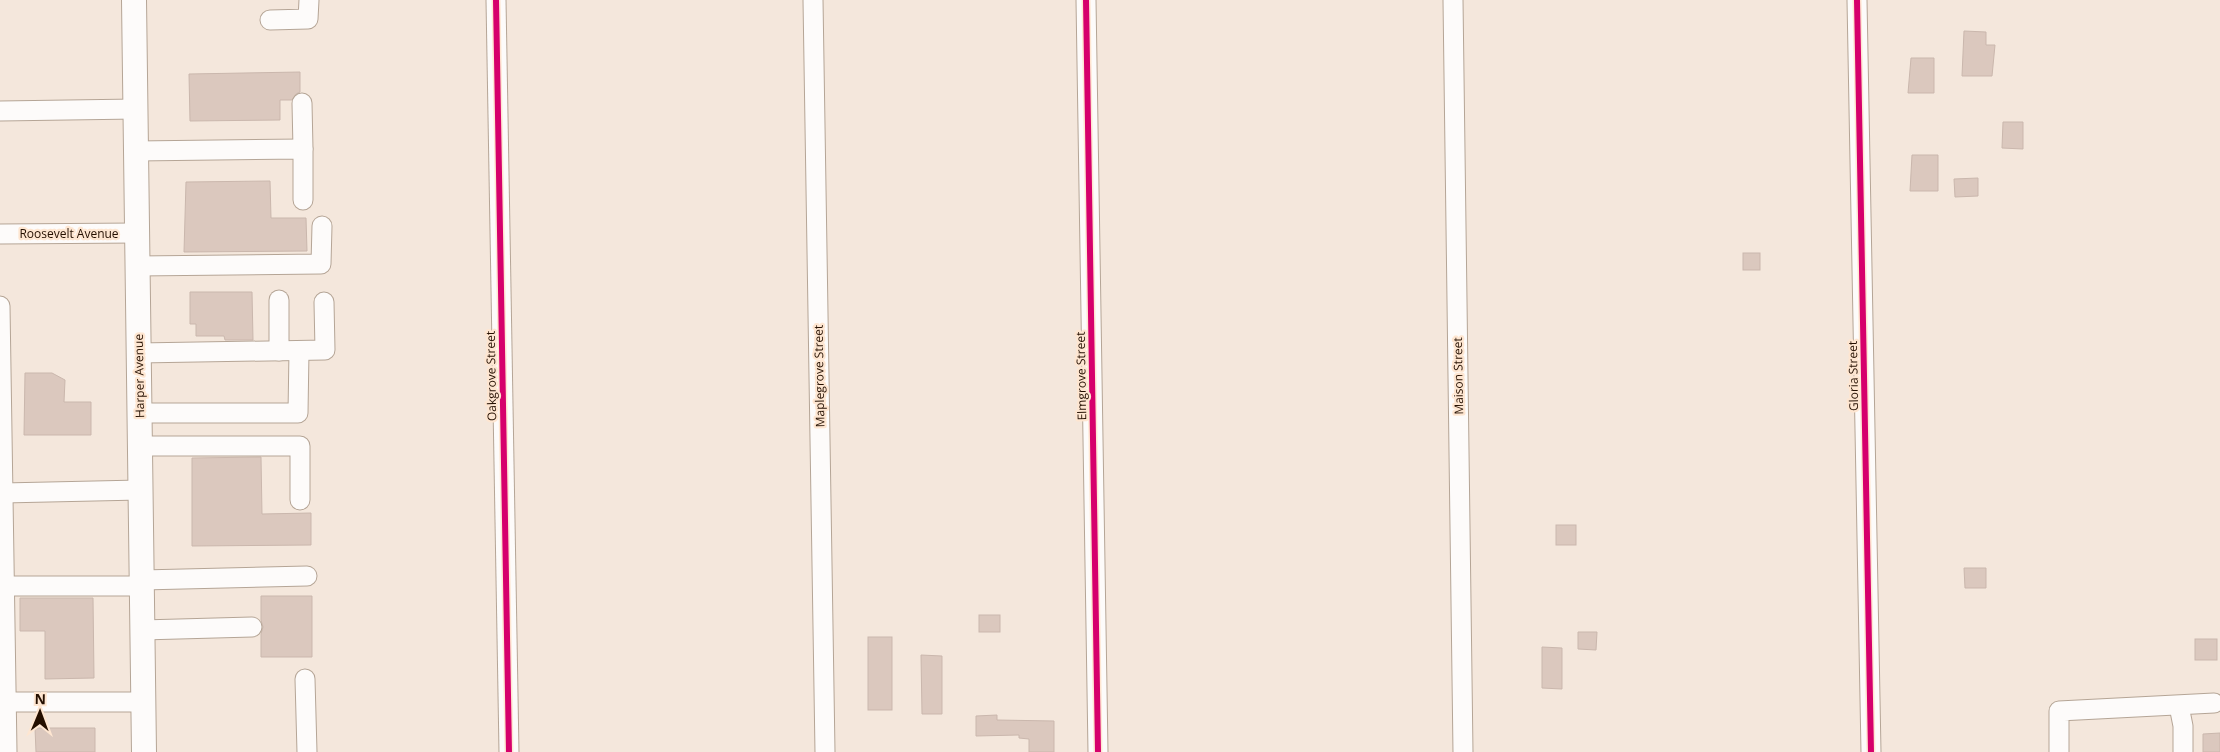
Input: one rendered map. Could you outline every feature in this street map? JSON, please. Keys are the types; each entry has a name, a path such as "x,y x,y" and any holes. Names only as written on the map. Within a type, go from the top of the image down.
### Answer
{"main road":[{"name":"Harper Avenue","path":"134,0 144,752"}],"street":[{"path":"270,20 308,19 309,0"},
{"name":"Oakgrove Street","path":"496,0 509,752"},
{"name":"Maplegrove Street","path":"813,0 825,752"},
{"name":"Elmgrove Street","path":"1086,0 1098,752"},
{"name":"Maison Street","path":"1453,0 1463,752"},
{"name":"Gloria Street","path":"1857,0 1871,752"},
{"path":"302,103 303,200"},
{"path":"0,111 136,109"},
{"path":"136,151 303,149"},
{"path":"137,266 320,264 322,226"},
{"name":"Roosevelt Avenue","path":"0,234 137,233"},
{"path":"279,300 279,351"},
{"path":"139,354 325,350 324,302"},
{"path":"0,306 7,752"},
{"path":"139,413 298,413 299,351"},
{"path":"140,446 300,446 300,500"},
{"path":"3,493 140,490"},
{"path":"4,586 142,583 306,576"},
{"path":"142,630 252,627"},
{"path":"305,679 307,752"},
{"path":"6,702 143,702"},
{"path":"2059,752 2059,711 2214,703"},
{"path":"2179,706 2183,726 2183,752"}],"building":[{"path":"1964,31 1986,32 1986,45 1995,45 1992,76 1962,76"},
{"path":"1911,58 1934,58 1934,93 1908,93"},
{"path":"300,72 300,92 292,100 280,100 280,120 190,121 189,74"},
{"path":"2003,122 2023,122 2023,149 2002,148"},
{"path":"1912,155 1938,155 1938,191 1910,191"},
{"path":"1978,178 1978,196 1955,197 1954,179"},
{"path":"270,181 271,218 306,218 307,251 184,252 186,182"},
{"path":"1743,253 1760,253 1760,270 1743,270"},
{"path":"190,292 252,292 253,340 225,340 224,336 196,336 196,324 190,324"},
{"path":"25,373 52,373 65,380 64,402 91,402 91,435 24,435"},
{"path":"261,457 262,514 311,513 311,545 192,546 192,458"},
{"path":"1556,525 1576,525 1576,545 1556,545"},
{"path":"1964,568 1986,568 1986,588 1965,588"},
{"path":"261,596 312,596 312,657 261,657 261,634 263,627 261,620"},
{"path":"20,598 93,598 94,678 45,679 45,631 20,631"},
{"path":"979,615 1000,615 1000,632 979,632"},
{"path":"1578,632 1597,632 1596,650 1578,649"},
{"path":"868,637 892,637 892,710 868,710"},
{"path":"2195,639 2217,639 2217,660 2195,660"},
{"path":"1542,647 1562,648 1562,689 1542,688"},
{"path":"921,655 942,656 942,714 922,714"},
{"path":"997,715 997,720 1054,721 1054,752 1029,752 1029,739 1019,738 1019,735 976,736 976,716"},
{"path":"35,728 95,728 95,752 36,752"},
{"path":"2220,733 2220,752 2203,752 2203,734"}],"cycle path":[{"path":"496,0 509,752"},
{"path":"1086,0 1098,752"},
{"path":"1857,0 1871,752"}]}
